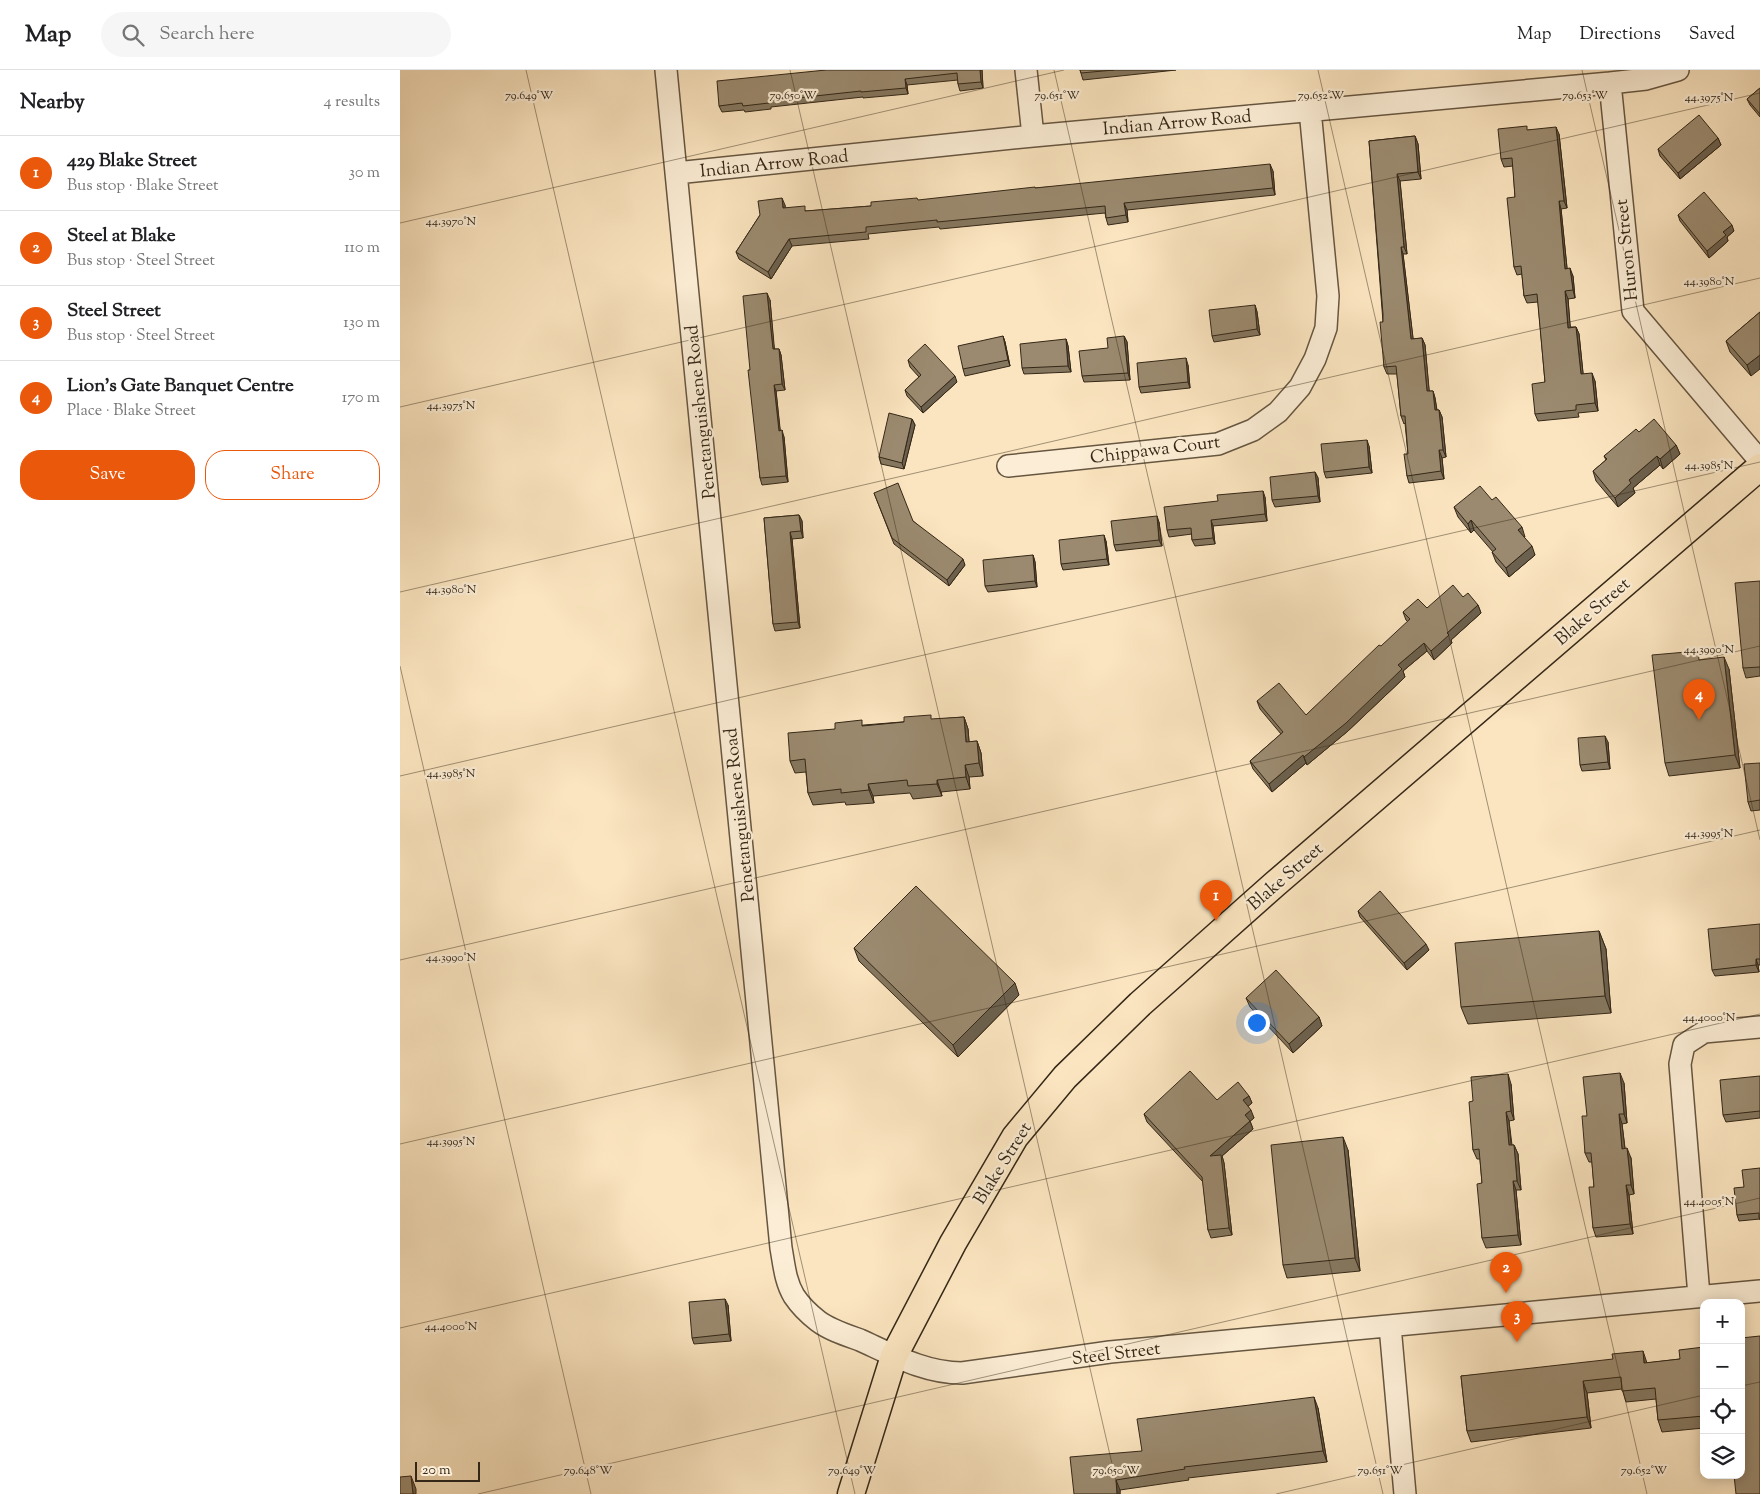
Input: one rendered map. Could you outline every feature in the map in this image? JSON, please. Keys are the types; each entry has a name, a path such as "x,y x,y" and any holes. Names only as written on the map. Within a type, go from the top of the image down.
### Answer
{"main road":[{"name":"Blake Street","path":"894,1356 953,1243 1015,1137 1065,1077 1140,1004 1281,879 1760,467"},
{"path":"851,1494 894,1356"}],"street":[{"name":"Penetanguishene Road","path":"666,70 784,1266 788,1284 795,1297 819,1322 894,1356"},
{"path":"1026,70 1032,136"},
{"name":"Indian Arrow Road","path":"676,173 1032,136 1610,83 1646,79 1678,70"},
{"name":"Huron Street","path":"1610,83 1632,311 1760,461"},
{"name":"Chippawa Court","path":"1008,466 1218,444 1253,430 1278,412 1300,388 1315,359 1326,328 1328,296 1310,110"},
{"path":"1699,1296 1680,1064 1684,1045 1704,1032 1760,1027"},
{"name":"Steel Street","path":"894,1356 934,1370 962,1373 1110,1352 1760,1291"},
{"path":"1390,1326 1405,1494"}],"building":[{"path":"826,70 980,70 981,82 958,84 957,73 905,79 906,88 769,101 769,103 743,106 742,103 719,106 717,81"},
{"path":"1080,70 1114,70 1081,73"},
{"path":"1760,88 1760,114 1747,99"},
{"path":"1699,115 1718,138 1678,173 1658,149"},
{"path":"1527,126 1527,130 1556,127 1564,201 1559,201 1565,269 1570,268 1573,290 1565,291 1568,328 1576,327 1581,374 1592,373 1595,403 1576,405 1576,410 1535,414 1532,384 1545,382 1537,294 1524,296 1521,266 1514,267 1507,198 1515,197 1512,158 1501,159 1498,129"},
{"path":"1415,136 1418,172 1397,174 1404,247 1401,247 1411,339 1422,338 1427,391 1433,391 1435,410 1439,410 1443,450 1439,450 1441,471 1407,476 1404,454 1408,454 1405,416 1401,416 1396,366 1384,367 1380,322 1383,322 1383,314 1369,141"},
{"path":"1270,164 1273,188 1124,203 1126,215 1106,218 1105,206 866,227 866,232 789,239 768,272 736,252 760,215 758,201 782,198 783,208 805,206 805,211 871,206 871,202 917,198 918,200"},
{"path":"1704,192 1732,225 1723,232 1726,235 1707,251 1678,215"},
{"path":"767,293 773,349 779,349 782,384 774,385 779,431 782,430 786,476 760,478 748,370 750,370 743,296"},
{"path":"1255,305 1257,329 1212,336 1209,310"},
{"path":"1760,312 1760,355 1747,365 1726,341"},
{"path":"1003,336 1008,360 963,369 958,346"},
{"path":"1124,336 1128,373 1082,376 1079,351 1108,348 1107,338"},
{"path":"1066,339 1068,366 1022,368 1020,344"},
{"path":"925,344 955,376 921,407 905,390 921,375 908,360"},
{"path":"1186,358 1188,382 1139,387 1137,363"},
{"path":"889,413 912,419 902,463 879,457"},
{"path":"1654,419 1676,445 1660,459 1657,456 1629,480 1631,483 1615,498 1593,471 1607,459 1604,456 1636,429 1639,432"},
{"path":"1367,440 1369,467 1324,472 1321,444"},
{"path":"1315,472 1318,496 1272,500 1270,477"},
{"path":"898,483 913,521 963,559 947,580 892,538 874,493"},
{"path":"1480,486 1492,500 1496,497 1522,527 1518,530 1532,546 1506,568 1492,552 1496,549 1471,520 1468,524 1454,507"},
{"path":"1263,491 1265,514 1211,520 1213,538 1192,540 1191,528 1167,530 1164,507 1218,501 1217,495"},
{"path":"799,515 801,531 790,532 798,622 773,624 764,518"},
{"path":"1157,516 1159,540 1114,545 1111,521"},
{"path":"1104,535 1107,559 1061,564 1059,540"},
{"path":"1033,555 1035,581 985,586 983,560"},
{"path":"1760,581 1760,667 1743,668 1735,583"},
{"path":"1453,585 1463,597 1468,593 1478,605 1447,633 1449,635 1431,651 1424,643 1398,665 1402,669 1346,723 1304,757 1303,755 1269,784 1250,761 1283,732 1257,701 1279,683 1306,715 1379,645 1381,646 1410,619 1403,612 1418,599 1427,608"},
{"path":"1698,651 1699,660 1724,657 1735,755 1665,763 1652,655"},
{"path":"931,715 931,719 964,717 966,742 977,741 979,763 965,765 966,777 937,780 937,784 908,786 907,780 868,784 869,790 841,793 841,789 808,793 805,759 790,761 788,733 835,729 835,723 862,720 862,726 904,722 904,717"},
{"path":"1605,736 1608,762 1580,765 1578,738"},
{"path":"1760,763 1760,800 1748,802 1744,764"},
{"path":"916,886 1015,983 953,1045 854,948"},
{"path":"1380,891 1426,944 1404,963 1358,911"},
{"path":"1760,924 1760,959 1756,959 1756,965 1712,970 1708,929"},
{"path":"1599,931 1605,996 1461,1007 1455,943"},
{"path":"1276,970 1319,1017 1289,1044 1246,998"},
{"path":"1190,1071 1217,1100 1238,1082 1249,1096 1243,1100 1251,1110 1245,1115 1250,1121 1210,1156 1221,1155 1229,1228 1208,1230 1202,1177 1144,1114"},
{"path":"1620,1073 1624,1114 1619,1114 1622,1149 1627,1148 1631,1185 1626,1185 1630,1224 1593,1228 1589,1187 1594,1187 1591,1153 1585,1153 1582,1116 1587,1116 1583,1077"},
{"path":"1508,1074 1511,1111 1506,1112 1509,1145 1514,1145 1517,1181 1513,1181 1518,1235 1482,1238 1477,1184 1482,1183 1479,1149 1473,1150 1469,1102 1473,1101 1471,1077"},
{"path":"1760,1076 1760,1111 1723,1115 1720,1080"},
{"path":"1343,1137 1355,1258 1283,1265 1271,1145"},
{"path":"1760,1168 1760,1218 1759,1213 1737,1215 1734,1188 1744,1187 1742,1170"},
{"path":"725,1299 729,1334 692,1338 689,1302"},
{"path":"1760,1336 1760,1494 1736,1494 1734,1479 1745,1479 1745,1338"},
{"path":"1700,1347 1700,1416 1658,1420 1655,1388 1622,1391 1621,1377 1583,1381 1587,1417 1467,1431 1461,1376 1613,1359 1612,1354 1643,1351 1644,1363 1680,1359 1679,1350"},
{"path":"1314,1397 1323,1451 1184,1467 1185,1469 1116,1480 1117,1494 1074,1494 1070,1457 1142,1451 1137,1419"},
{"path":"411,1476 413,1494 400,1494 400,1477"}],"place":[{"name":"Lion's Gate Banquet Centre","path":"1699,720"},
{"name":"429 Blake Street","path":"1216,921"},
{"name":"Steel at Blake","path":"1506,1293"},
{"name":"Steel Street","path":"1517,1342"}]}
